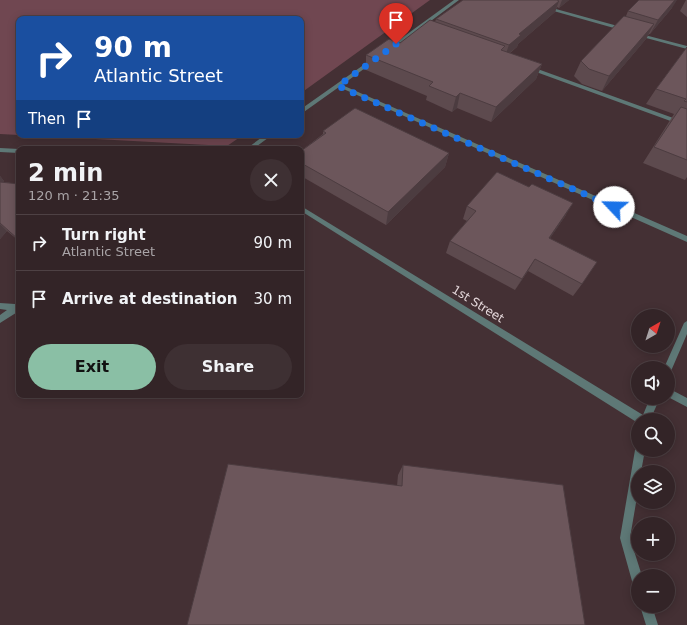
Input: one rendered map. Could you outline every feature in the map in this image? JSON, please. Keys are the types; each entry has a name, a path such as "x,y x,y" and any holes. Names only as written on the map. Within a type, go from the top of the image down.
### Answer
{"street":[{"path":"388,50 457,0"},
{"path":"536,4 627,31"},
{"path":"419,28 426,31"},
{"path":"634,33 687,48"},
{"path":"304,110 382,55"},
{"path":"523,66 687,125"},
{"path":"338,86 687,238"},
{"path":"253,146 265,138"},
{"path":"0,150 16,151"},
{"name":"1st Street","path":"304,210 633,413"},
{"path":"0,306 16,307"},
{"path":"0,320 16,308"},
{"path":"671,361 687,326"},
{"path":"675,396 687,402"},
{"path":"634,569 625,538 639,457"},
{"path":"648,613 652,625"}],"shaded area":[{"path":"0,0 430,0 304,91 304,16 16,16 16,135 0,134"},
{"path":"76,138 239,138 227,146"}],"building":[{"path":"463,0 559,1 519,34 521,35 509,45 436,19"},
{"path":"639,0 675,0 658,20 628,11"},
{"path":"624,16 654,24 609,76 589,69 581,61"},
{"path":"430,20 505,46 501,50 542,64 496,107 460,93 456,97 429,86 433,82 366,55 389,39 400,43"},
{"path":"687,47 687,102 684,101 686,99 656,89"},
{"path":"681,107 687,109 687,160 654,147"},
{"path":"355,108 449,153 388,212 304,165 304,149 326,133 323,131"},
{"path":"497,172 529,187 532,184 573,203 549,238 597,262 582,284 535,259 522,279 450,241 476,211 467,206"},
{"path":"0,182 16,184 16,237 0,223"},
{"path":"228,464 402,486 403,465 563,485 585,625 187,625"}],"route":[{"path":"396,44 338,86 614,207"}]}
